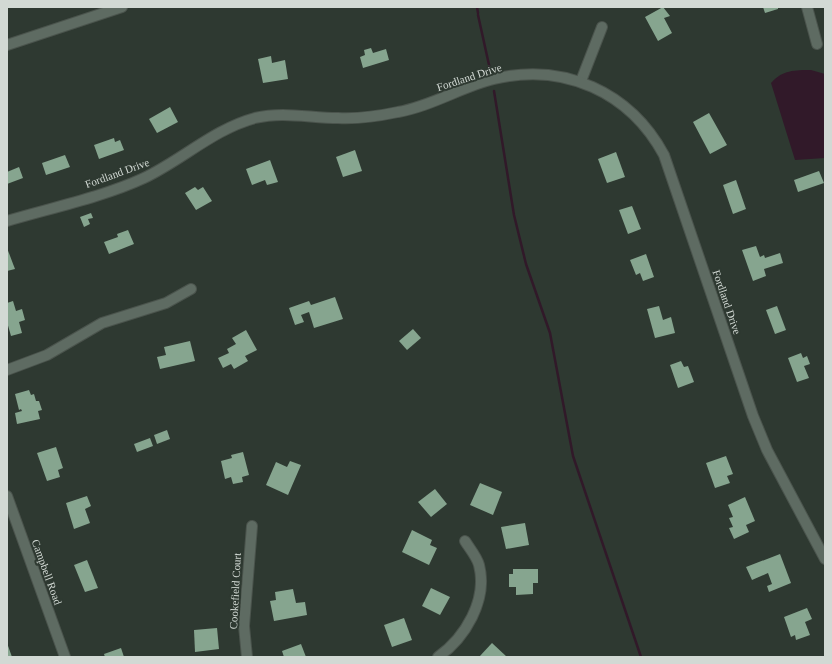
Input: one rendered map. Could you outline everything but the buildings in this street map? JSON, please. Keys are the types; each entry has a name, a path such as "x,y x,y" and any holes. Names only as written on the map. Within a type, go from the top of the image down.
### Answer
{"street":[{"path":"7,45 122,7"},
{"path":"807,7 817,44"},
{"path":"580,81 602,27"},
{"name":"Fordland Drive","path":"7,221 114,190 143,179 226,130 256,118 291,114 338,118 399,112 427,104 476,85 508,76 543,75 580,81 613,98 630,111 645,126 664,156 753,416 770,455 825,559"},
{"path":"7,370 47,355 102,323 166,303 191,289"},
{"name":"Campbell Road","path":"7,496 10,514 65,657"},
{"name":"Cookefield Court","path":"247,657 244,626 252,526"},
{"path":"438,657 460,637 473,614 478,597 480,581 479,564 465,542"}],"shaded area":[{"path":"811,70 825,74 825,158 795,160 771,83 784,73"}],"waterway":[{"path":"477,7 478,13"},
{"path":"478,15 491,74"},
{"path":"494,91 514,215 526,264 550,333 573,456 641,657"}]}
